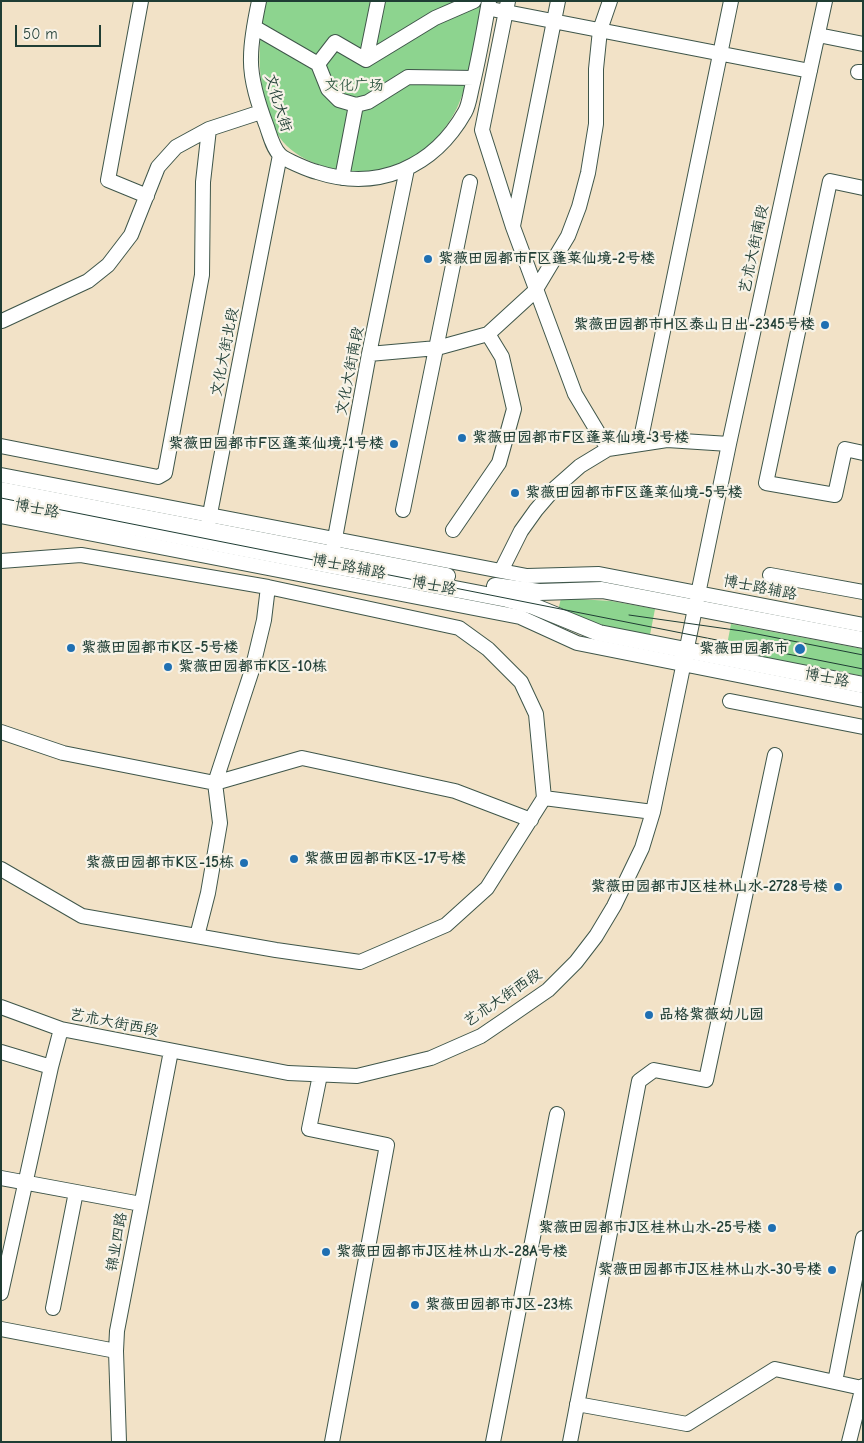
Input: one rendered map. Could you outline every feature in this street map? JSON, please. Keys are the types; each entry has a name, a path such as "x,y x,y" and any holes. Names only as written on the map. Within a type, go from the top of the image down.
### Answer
{"main road":[{"name":"博士路","path":"1,490 507,599 533,606 599,633 684,658 863,685"},
{"name":"博士路","path":"1,502 206,535"},
{"name":"博士路","path":"332,560 515,590 539,592 602,590 696,600 862,626"}],"street":[{"path":"141,1 108,180 147,196"},
{"name":"文化大街","path":"259,1 250,59 261,112 271,139 280,155 309,169 342,178 392,175 407,169 425,158 448,137 466,111 474,78 487,3"},
{"path":"366,60 378,1"},
{"path":"366,60 434,18 474,1"},
{"path":"513,228 558,1"},
{"path":"370,354 437,348 488,334 535,291 568,236 579,207 588,173 596,124 596,69 600,30 610,1"},
{"path":"640,443 731,1"},
{"name":"艺术大街南段","path":"684,658 825,1"},
{"path":"487,3 554,21 810,72"},
{"path":"507,7 482,130 535,291 575,394 608,449"},
{"path":"254,27 318,64 328,89 339,100 356,105 368,102 408,77 474,78"},
{"path":"818,35 863,44"},
{"path":"318,64 335,42 366,60"},
{"path":"342,178 356,105"},
{"path":"2,324 88,281 108,265 131,235 158,167 176,147 209,128 261,112"},
{"path":"1,446 158,477 165,473 202,275 203,182 209,128"},
{"name":"文化大街北段","path":"206,535 280,155"},
{"name":"文化大街南段","path":"332,560 407,169"},
{"path":"863,188 830,181 766,483 835,495 845,449 863,453"},
{"path":"403,510 470,182"},
{"path":"453,530 499,463 514,410 502,357 488,334"},
{"path":"501,571 521,531 554,489 580,466 608,449 667,440 729,444"},
{"name":"博士路辅路","path":"1,475 206,535 332,560 501,571 527,576 599,574 696,600"},
{"name":"博士路辅路","path":"1,516 206,535"},
{"path":"1,561 82,556 268,587 459,628 488,649 521,682 536,714 544,798 487,888 446,925 360,962 276,950 82,916 1,869"},
{"path":"770,575 863,592"},
{"path":"197,936 208,893 220,823 215,783 252,670 264,620 268,587"},
{"path":"684,658 863,700"},
{"name":"艺术大街西段","path":"1,1007 61,1029 288,1073 320,1075 357,1076 431,1058 481,1036 548,990 576,962 596,936 614,906 642,848 653,812 684,658"},
{"path":"730,701 863,727"},
{"path":"1,732 63,753 215,783 302,758 455,792 531,820"},
{"path":"570,1442 640,1081 654,1070 706,1080 775,755"},
{"path":"544,798 653,812"},
{"path":"1,1293 61,1029"},
{"name":"锦业四路","path":"119,1442 117,1331 171,1051"},
{"path":"1,1052 51,1067"},
{"path":"320,1075 309,1130 388,1145 332,1442"},
{"path":"493,1442 557,1114"},
{"path":"1,1178 140,1204"},
{"path":"52,1308 76,1192"},
{"path":"834,1382 863,1238"},
{"path":"1,1330 116,1351"},
{"path":"577,1404 687,1424 775,1369 863,1387 849,1442"}],"green space":[{"name":"文化广场","path":"266,1 482,1 466,83 457,108 448,123 423,151 409,161 377,171 359,172 322,166 305,159 291,150 275,129 262,85 260,44"},
{"path":"561,598 611,601 655,609 650,635 605,626 558,611"},
{"path":"731,624 863,649 863,676 726,650"}],"tram line":[{"path":"1,498 863,669"},
{"path":"629,615 742,631 863,655"}],"place":[{"name":"紫薇田园都市F区蓬莱仙境-2号楼","path":"428,259"},
{"name":"紫薇田园都市H区泰山日出-2345号楼","path":"825,325"},
{"name":"紫薇田园都市F区蓬莱仙境-3号楼","path":"462,438"},
{"name":"紫薇田园都市F区蓬莱仙境-1号楼","path":"394,444"},
{"name":"紫薇田园都市F区蓬莱仙境-5号楼","path":"515,493"},
{"name":"紫薇田园都市K区-5号楼","path":"71,648"},
{"name":"紫薇田园都市","path":"800,649"},
{"name":"紫薇田园都市K区-10栋","path":"168,667"},
{"name":"紫薇田园都市K区-17号楼","path":"294,859"},
{"name":"紫薇田园都市K区-15栋","path":"244,863"},
{"name":"紫薇田园都市J区桂林山水-2728号楼","path":"838,887"},
{"name":"品格紫薇幼儿园","path":"649,1015"},
{"name":"紫薇田园都市J区桂林山水-25号楼","path":"772,1228"},
{"name":"紫薇田园都市J区桂林山水-28A号楼","path":"326,1252"},
{"name":"紫薇田园都市J区桂林山水-30号楼","path":"832,1270"},
{"name":"紫薇田园都市J区-23栋","path":"415,1305"}]}
